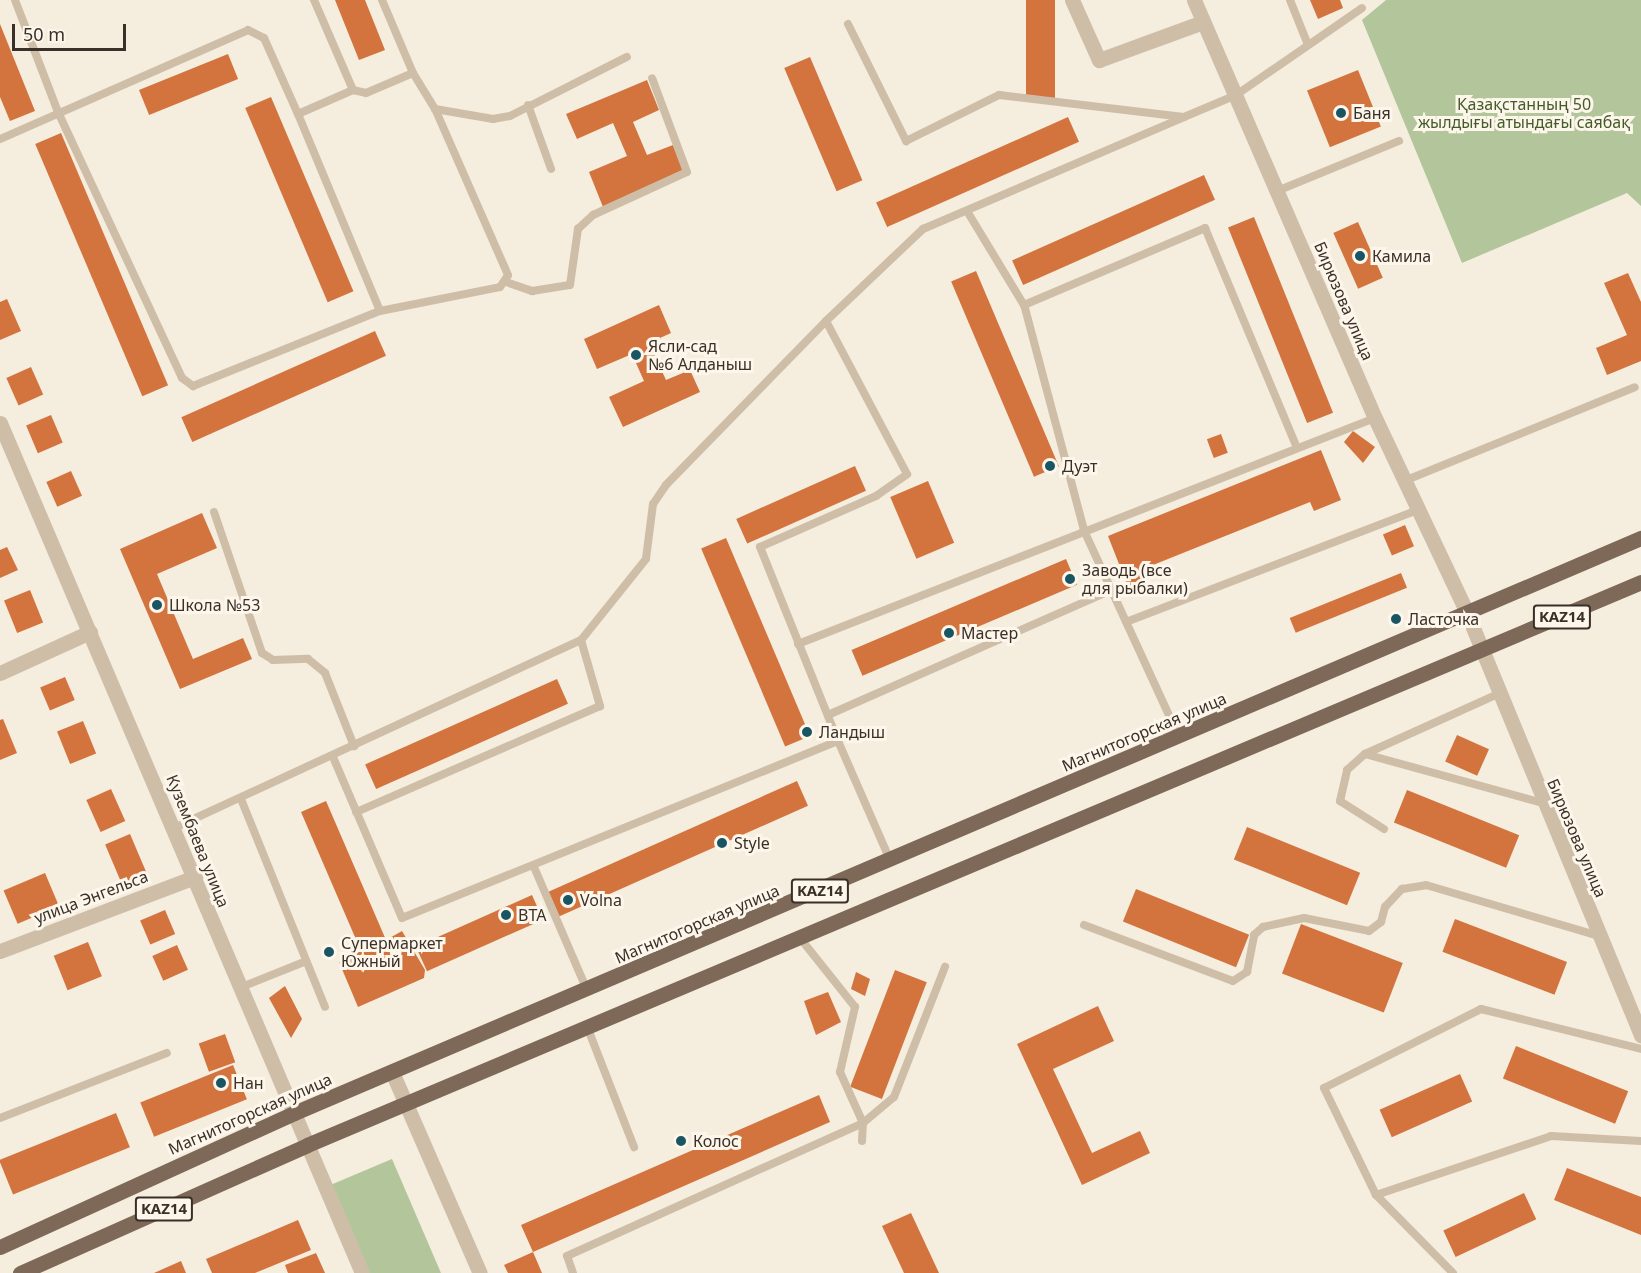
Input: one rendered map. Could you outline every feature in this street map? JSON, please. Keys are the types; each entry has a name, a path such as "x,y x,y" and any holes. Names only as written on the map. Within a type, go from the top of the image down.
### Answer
{"main road":[{"name":"Магнитогорская улица","path":"0,1247 294,1113 587,991 1641,538"},
{"name":"KAZ14","path":"21,1273 307,1145 1484,652 1641,582"}],"street":[{"path":"1072,0 1099,60 1203,22"},
{"name":"Бирюзова улица","path":"1194,0 1375,418 1484,652 1543,804 1641,1036"},
{"name":"Кузембаева улица","path":"0,423 195,877 237,988 294,1113 362,1273"},
{"path":"0,673 90,632"},
{"name":"улица Энгельса","path":"0,951 195,877"},
{"path":"392,1072 480,1273"}],"lane":[{"path":"15,0 58,112 183,378 193,386 380,310 506,282 532,291 570,285 578,229 593,215 687,172 652,78"},
{"path":"314,0 353,90"},
{"path":"382,0 413,73 435,109 508,275 506,282"},
{"path":"1290,0 1308,45"},
{"path":"174,828 333,757 580,640 646,559 653,504 666,485 826,321 923,229 1236,95 1362,8"},
{"path":"848,24 906,141 999,95 1184,117"},
{"path":"0,139 248,30 264,38 380,310"},
{"path":"435,109 493,119 528,105 627,57"},
{"path":"298,114 353,90 366,93 413,73"},
{"path":"528,105 551,169"},
{"path":"1277,191 1399,141"},
{"path":"967,210 1024,305 1084,530 1179,737"},
{"path":"1024,305 1205,228 1297,448"},
{"path":"826,321 907,474 876,496 760,547 838,741 891,861"},
{"path":"1404,481 1635,387"},
{"path":"798,644 1084,530 1375,418"},
{"path":"1126,622 1418,510"},
{"path":"214,512 262,653 273,660 308,659 325,673 354,746"},
{"path":"828,715 1112,590"},
{"path":"356,812 600,706 580,640"},
{"path":"1384,829 1340,801 1347,770 1365,754 1500,693"},
{"path":"333,757 402,918 534,867 838,741"},
{"path":"1365,754 1543,804"},
{"path":"240,799 304,962 325,1007"},
{"path":"534,867 587,991"},
{"path":"1084,925 1233,981 1247,972 1254,935 1263,927 1304,918 1369,931 1381,922 1385,907 1402,889 1426,885 1599,936"},
{"path":"801,939 855,1007 840,1072 863,1122 862,1141"},
{"path":"237,988 304,962"},
{"path":"573,1273 567,1256 863,1122 894,1097 945,968"},
{"path":"1453,1273 1376,1195 1324,1088 1481,1010 1641,1049"},
{"path":"588,1029 634,1147"},
{"path":"0,1118 167,1053"},
{"path":"1376,1195 1551,1136 1641,1141"}],"green space":[{"name":"Қазақстанның 50 жылдығы атындағы саябақ","path":"1386,0 1641,0 1641,206 1627,193 1462,263 1362,20"},
{"path":"392,1159 441,1273 365,1273 328,1186"}],"building":[{"path":"335,0 365,0 385,50 359,60"},
{"path":"1026,0 1055,0 1055,100 1026,100"},
{"path":"1310,0 1340,0 1343,8 1318,19"},
{"path":"0,24 35,111 10,121 0,97"},
{"path":"228,54 238,79 149,115 139,90"},
{"path":"810,57 862,180 837,191 784,68"},
{"path":"1358,70 1381,127 1330,147 1307,91"},
{"path":"647,80 659,110 633,122 647,155 673,145 685,173 603,207 589,172 627,156 613,123 577,139 566,114"},
{"path":"271,97 353,291 328,302 245,108"},
{"path":"1068,117 1079,142 887,227 876,202"},
{"path":"61,133 168,385 142,396 35,144"},
{"path":"1204,175 1215,200 1023,285 1012,260"},
{"path":"1254,217 1333,413 1307,423 1228,227"},
{"path":"1358,222 1383,278 1358,289 1333,233"},
{"path":"976,271 1059,466 1034,477 951,282"},
{"path":"1628,273 1641,302 1641,361 1607,375 1596,348 1627,335 1604,283"},
{"path":"7,299 21,331 0,340 0,302"},
{"path":"659,305 671,333 649,343 666,380 690,370 700,392 623,427 609,397 644,381 632,354 597,369 584,339"},
{"path":"375,331 386,356 192,442 181,417"},
{"path":"31,367 43,394 19,405 6,378"},
{"path":"51,415 63,443 38,453 26,426"},
{"path":"1353,431 1375,447 1363,463 1344,442"},
{"path":"1221,434 1228,453 1214,458 1207,439"},
{"path":"1321,450 1341,500 1314,511 1310,502 1153,565 1158,575 1128,587 1108,536"},
{"path":"855,466 866,491 747,544 736,519"},
{"path":"71,471 82,496 57,507 46,482"},
{"path":"928,481 954,543 916,559 890,497"},
{"path":"202,513 217,548 157,574 193,659 243,638 252,659 180,689 120,549"},
{"path":"1405,525 1414,546 1392,556 1383,534"},
{"path":"726,538 810,736 785,746 701,549"},
{"path":"7,547 18,570 0,578 0,550"},
{"path":"1066,559 1077,585 862,676 852,650"},
{"path":"1401,573 1407,588 1296,633 1290,618"},
{"path":"30,590 43,622 17,633 4,600"},
{"path":"65,677 75,700 50,711 40,688"},
{"path":"557,679 568,704 376,789 365,764"},
{"path":"3,719 17,753 0,760 0,720"},
{"path":"83,721 96,753 70,764 57,731"},
{"path":"1457,735 1489,749 1477,776 1445,761"},
{"path":"797,781 808,806 559,916 549,892"},
{"path":"111,789 125,821 101,832 86,800"},
{"path":"1407,790 1519,835 1506,868 1394,822"},
{"path":"326,801 386,940 402,931 425,970 424,978 358,1007 339,962 361,951 301,812"},
{"path":"1247,827 1360,873 1347,905 1234,859"},
{"path":"130,834 148,876 123,887 105,845"},
{"path":"45,873 59,906 18,924 4,891"},
{"path":"1136,889 1249,935 1236,967 1123,921"},
{"path":"532,895 543,920 427,971 416,947"},
{"path":"165,910 175,934 150,944 140,921"},
{"path":"1455,919 1567,962 1554,995 1442,952"},
{"path":"1301,924 1403,963 1384,1013 1282,973"},
{"path":"88,942 102,976 68,990 54,956"},
{"path":"177,945 188,970 163,981 152,956"},
{"path":"895,970 927,982 882,1099 850,1087"},
{"path":"856,972 870,979 865,996 851,989"},
{"path":"285,986 302,1019 291,1038 269,998"},
{"path":"828,992 841,1022 816,1035 804,1001"},
{"path":"1098,1006 1114,1041 1053,1069 1092,1153 1140,1131 1150,1153 1082,1185 1017,1044"},
{"path":"225,1034 235,1062 209,1072 199,1044"},
{"path":"1516,1046 1628,1091 1615,1124 1503,1078"},
{"path":"233,1065 247,1099 154,1137 140,1102"},
{"path":"1460,1074 1472,1101 1392,1137 1380,1110"},
{"path":"819,1095 830,1122 533,1252 521,1225"},
{"path":"116,1113 130,1147 13,1195 0,1160"},
{"path":"1567,1168 1641,1197 1641,1235 1554,1200"},
{"path":"1524,1193 1536,1219 1456,1257 1443,1231"},
{"path":"911,1213 939,1273 904,1273 882,1226"},
{"path":"298,1220 311,1250 255,1273 212,1273 206,1259"},
{"path":"533,1252 542,1273 508,1273 504,1265"},
{"path":"316,1253 325,1273 288,1273 285,1265"},
{"path":"181,1261 186,1273 154,1273"}],"place":[{"name":"Баня","path":"1341,113"},
{"name":"Камила","path":"1360,256"},
{"name":"Ясли-сад №6 Алданыш","path":"636,355"},
{"name":"Дуэт","path":"1050,466"},
{"name":"Заводь (все для рыбалки)","path":"1070,579"},
{"name":"Школа №53","path":"157,605"},
{"name":"Ласточка","path":"1396,619"},
{"name":"Мастер","path":"949,633"},
{"name":"Ландыш","path":"807,732"},
{"name":"Style","path":"722,843"},
{"name":"Volna","path":"568,900"},
{"name":"BTA","path":"506,915"},
{"name":"Супермаркет Южный","path":"329,952"},
{"name":"Нан","path":"221,1083"},
{"name":"Колос","path":"681,1141"}]}
